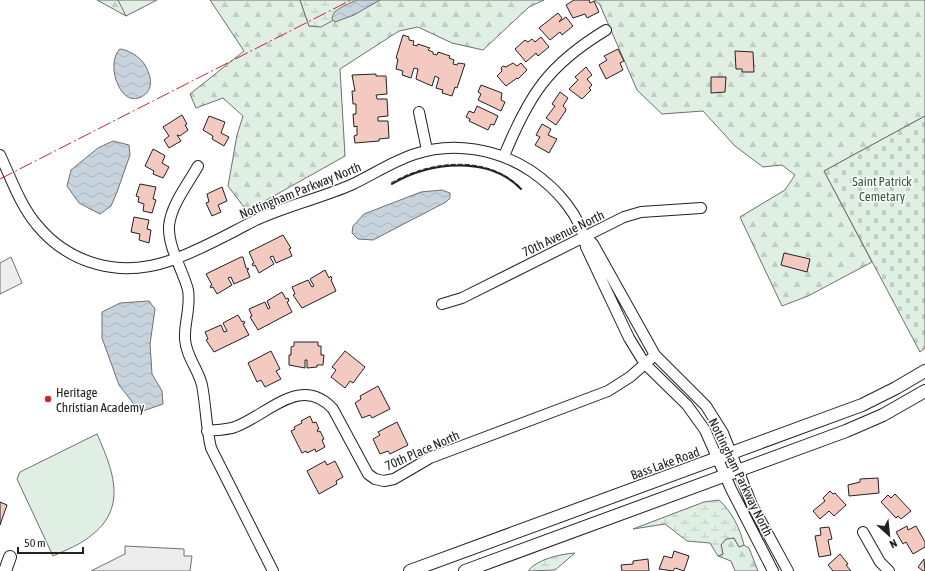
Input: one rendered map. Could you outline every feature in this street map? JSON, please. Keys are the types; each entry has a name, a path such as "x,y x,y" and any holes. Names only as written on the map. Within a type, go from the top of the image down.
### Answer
{"main road":[{"name":"Bass Lake Road","path":"410,571 432,567 862,405 925,371"},
{"path":"464,571 725,476 883,415 925,391"},
{"path":"4,571 10,557 10,571"}],"street":[{"path":"504,156 520,117 548,76 563,59 581,45 606,30"},
{"path":"419,112 428,150"},
{"name":"Nottingham Parkway North","path":"0,155 25,207 36,224 50,239 66,251 84,261 101,266 120,268 138,268 177,258 276,211 332,192 396,161 428,150 461,148 504,156 521,164 553,189 570,210 585,236 593,244 655,355 706,406 726,438 752,505 788,571"},
{"path":"198,166 172,213 169,226 170,239 188,292 185,339 191,361 202,384 207,431 211,448 273,571"},
{"name":"70th Avenue North","path":"442,304 462,298 624,217 641,212 702,208"},
{"name":"Nottingham Parkway North","path":"585,236 586,247 629,338 645,364 687,405 698,418 719,458 725,476 774,571"},
{"name":"70th Place North","path":"207,431 234,427 297,395 317,396 333,409 368,474 376,479 384,481 394,479 430,458 608,391 630,377 655,355"},
{"path":"862,532 880,562 889,571"}],"green space":[{"path":"97,0 139,0 140,7 126,16"},
{"path":"118,0 157,0 126,16"},
{"path":"210,0 300,0 309,26 370,0 544,0 529,7 483,50 452,43 418,27 399,31 340,69 345,156 247,211 228,186 237,135 243,116 223,98 196,108 190,94 244,51"},
{"path":"300,0 370,0 321,27 309,26"},
{"path":"594,0 925,0 925,116 824,171 872,262 808,296 782,306 740,217 785,190 795,175 782,165 763,167 735,146 703,111 662,114 637,90 600,5"},
{"name":"Saint Patrick Cemetary","path":"925,116 925,348 920,352 824,171"},
{"path":"97,434 112,473 114,499 110,511 104,523 89,538 53,556 17,479 20,472"},
{"path":"719,500 735,521 744,545 739,547 734,538 726,539 721,545 723,554 718,556 710,543 687,541 665,524 633,529 704,502"},
{"path":"734,538 739,547 744,545 749,548 758,571 735,571 731,561 718,556 723,554 721,545 726,539"},
{"path":"575,553 555,570 528,571 543,560"}],"shaded area":[{"path":"11,257 22,283 0,294 0,263"},
{"path":"125,546 184,549 184,556 192,556 190,571 91,571 125,554"}],"water":[{"path":"357,0 380,0 354,15 335,22 332,19 335,12"},
{"path":"120,49 131,52 143,62 147,69 150,78 150,87 148,91 140,98 130,98 125,95 117,83 114,60"},
{"path":"113,141 129,145 130,155 111,206 100,214 79,203 67,186 71,170 98,148"},
{"path":"442,190 450,193 450,198 446,202 373,240 358,239 352,233 353,226 364,214 421,192"},
{"path":"149,301 155,309 150,344 152,374 162,391 163,404 140,412 119,385 102,338 102,312 120,303"}],"building":[{"path":"574,0 589,0 590,3 594,1 599,12 587,18 585,14 573,18 566,5"},
{"path":"558,13 562,18 559,22 566,17 573,26 562,35 560,32 550,40 539,28"},
{"path":"403,35 409,37 409,40 414,41 413,45 417,46 418,44 430,48 428,50 433,52 433,54 437,55 438,52 450,56 449,58 454,60 453,64 465,64 457,88 455,87 452,96 442,93 443,90 436,88 439,78 435,76 432,86 416,79 418,69 414,68 411,78 402,75 403,71 396,69 398,59 396,58"},
{"path":"541,37 549,47 538,56 536,53 526,62 515,49 525,40 528,42 532,39 535,42"},
{"path":"618,49 624,61 620,63 623,70 606,79 599,65 607,60 604,56"},
{"path":"735,51 753,52 754,72 742,72 742,69 736,69"},
{"path":"513,63 517,66 521,63 527,70 518,79 517,78 506,86 497,76 502,71 501,68 503,66 506,67"},
{"path":"586,67 592,75 587,79 592,85 589,88 591,90 582,99 569,89 578,80 575,77"},
{"path":"376,74 376,76 386,76 387,94 376,95 377,99 387,99 388,116 378,117 378,121 388,121 389,138 379,139 379,141 355,143 354,136 357,135 357,126 354,127 353,114 356,114 356,104 353,104 352,91 355,91 352,75"},
{"path":"711,77 726,77 725,92 711,93"},
{"path":"481,85 502,93 501,100 505,102 501,111 478,100 481,94 478,92"},
{"path":"560,92 568,98 563,106 566,109 565,112 556,125 546,118 555,106 552,104"},
{"path":"477,106 498,116 494,125 491,124 488,130 469,121 470,119 466,117 469,111 474,113"},
{"path":"182,115 187,124 185,125 188,130 180,136 177,135 181,141 169,148 164,140 169,136 163,127"},
{"path":"209,116 225,122 221,133 229,137 224,146 212,139 213,136 203,130"},
{"path":"542,124 551,129 548,135 557,139 549,153 535,145 540,137 536,135"},
{"path":"153,149 165,156 162,163 169,167 163,178 153,174 154,171 145,166"},
{"path":"140,184 156,187 153,199 156,200 152,213 143,211 144,204 138,202 139,197 136,196"},
{"path":"222,187 227,201 218,205 221,212 212,216 206,203 209,202 207,194"},
{"path":"134,217 149,220 147,229 151,230 149,243 139,240 140,234 131,232"},
{"path":"283,235 291,248 289,249 292,256 276,263 273,256 270,257 274,264 259,273 255,265 253,266 252,264 254,263 249,252"},
{"path":"784,253 810,259 807,272 781,265"},
{"path":"243,257 246,268 249,269 247,270 250,277 234,284 231,277 228,278 232,285 217,294 213,287 211,288 210,286 212,285 206,274"},
{"path":"325,270 329,278 331,276 331,280 336,291 302,308 293,295 295,294 292,287 308,280 312,287 314,286 310,279"},
{"path":"282,292 286,299 288,298 289,301 287,302 292,312 258,330 250,317 252,316 249,309 265,302 268,309 270,308 267,301"},
{"path":"238,315 242,322 244,321 245,323 243,324 249,335 214,352 206,340 208,339 205,332 221,325 224,332 227,331 223,323"},
{"path":"294,342 318,342 318,346 321,346 321,355 324,355 323,365 307,368 307,360 305,360 305,368 289,365 289,355 291,355 291,347 294,346"},
{"path":"271,351 280,369 276,371 281,379 265,387 261,380 257,382 248,363"},
{"path":"345,351 365,367 353,383 350,381 345,388 331,377 336,370 332,367"},
{"path":"378,386 390,409 372,418 370,415 362,418 355,403 361,399 360,396"},
{"path":"310,416 313,423 316,422 319,429 317,430 318,432 320,431 324,439 322,440 325,447 316,452 315,449 307,453 306,451 302,453 291,431 295,429 294,427 302,423 301,421"},
{"path":"397,422 408,445 390,454 388,451 380,454 373,439 380,435 378,432"},
{"path":"325,461 327,465 335,461 343,477 336,481 337,484 319,494 307,471"},
{"path":"878,478 879,493 849,496 848,485 860,482 860,479"},
{"path":"830,491 833,494 835,493 846,505 834,516 829,511 820,519 813,511 825,501 823,498"},
{"path":"895,494 911,511 901,519 898,516 896,518 881,502 888,495 891,498"},
{"path":"0,502 7,505 0,525"},
{"path":"907,526 908,530 916,526 925,542 925,547 913,554 906,542 903,544 896,532"},
{"path":"829,527 832,539 828,540 831,555 819,557 815,536 821,535 820,528"},
{"path":"674,551 689,556 684,571 675,568 673,571 659,569 664,556 672,558"},
{"path":"840,554 848,564 846,565 851,571 833,571 828,565"},
{"path":"648,559 649,571 622,571 621,565 633,564 633,561"},
{"path":"924,559 925,571 923,571 918,567"}],"fence":[{"path":"391,183 406,175 423,169 459,164 493,170 508,178 522,189"}],"wall":[{"path":"392,184 423,171 440,167 458,166 475,167 492,171 508,178 521,189"}],"power":[{"path":"0,179 351,0"}],"place":[{"name":"Heritage Christian Academy","path":"48,399"}]}
